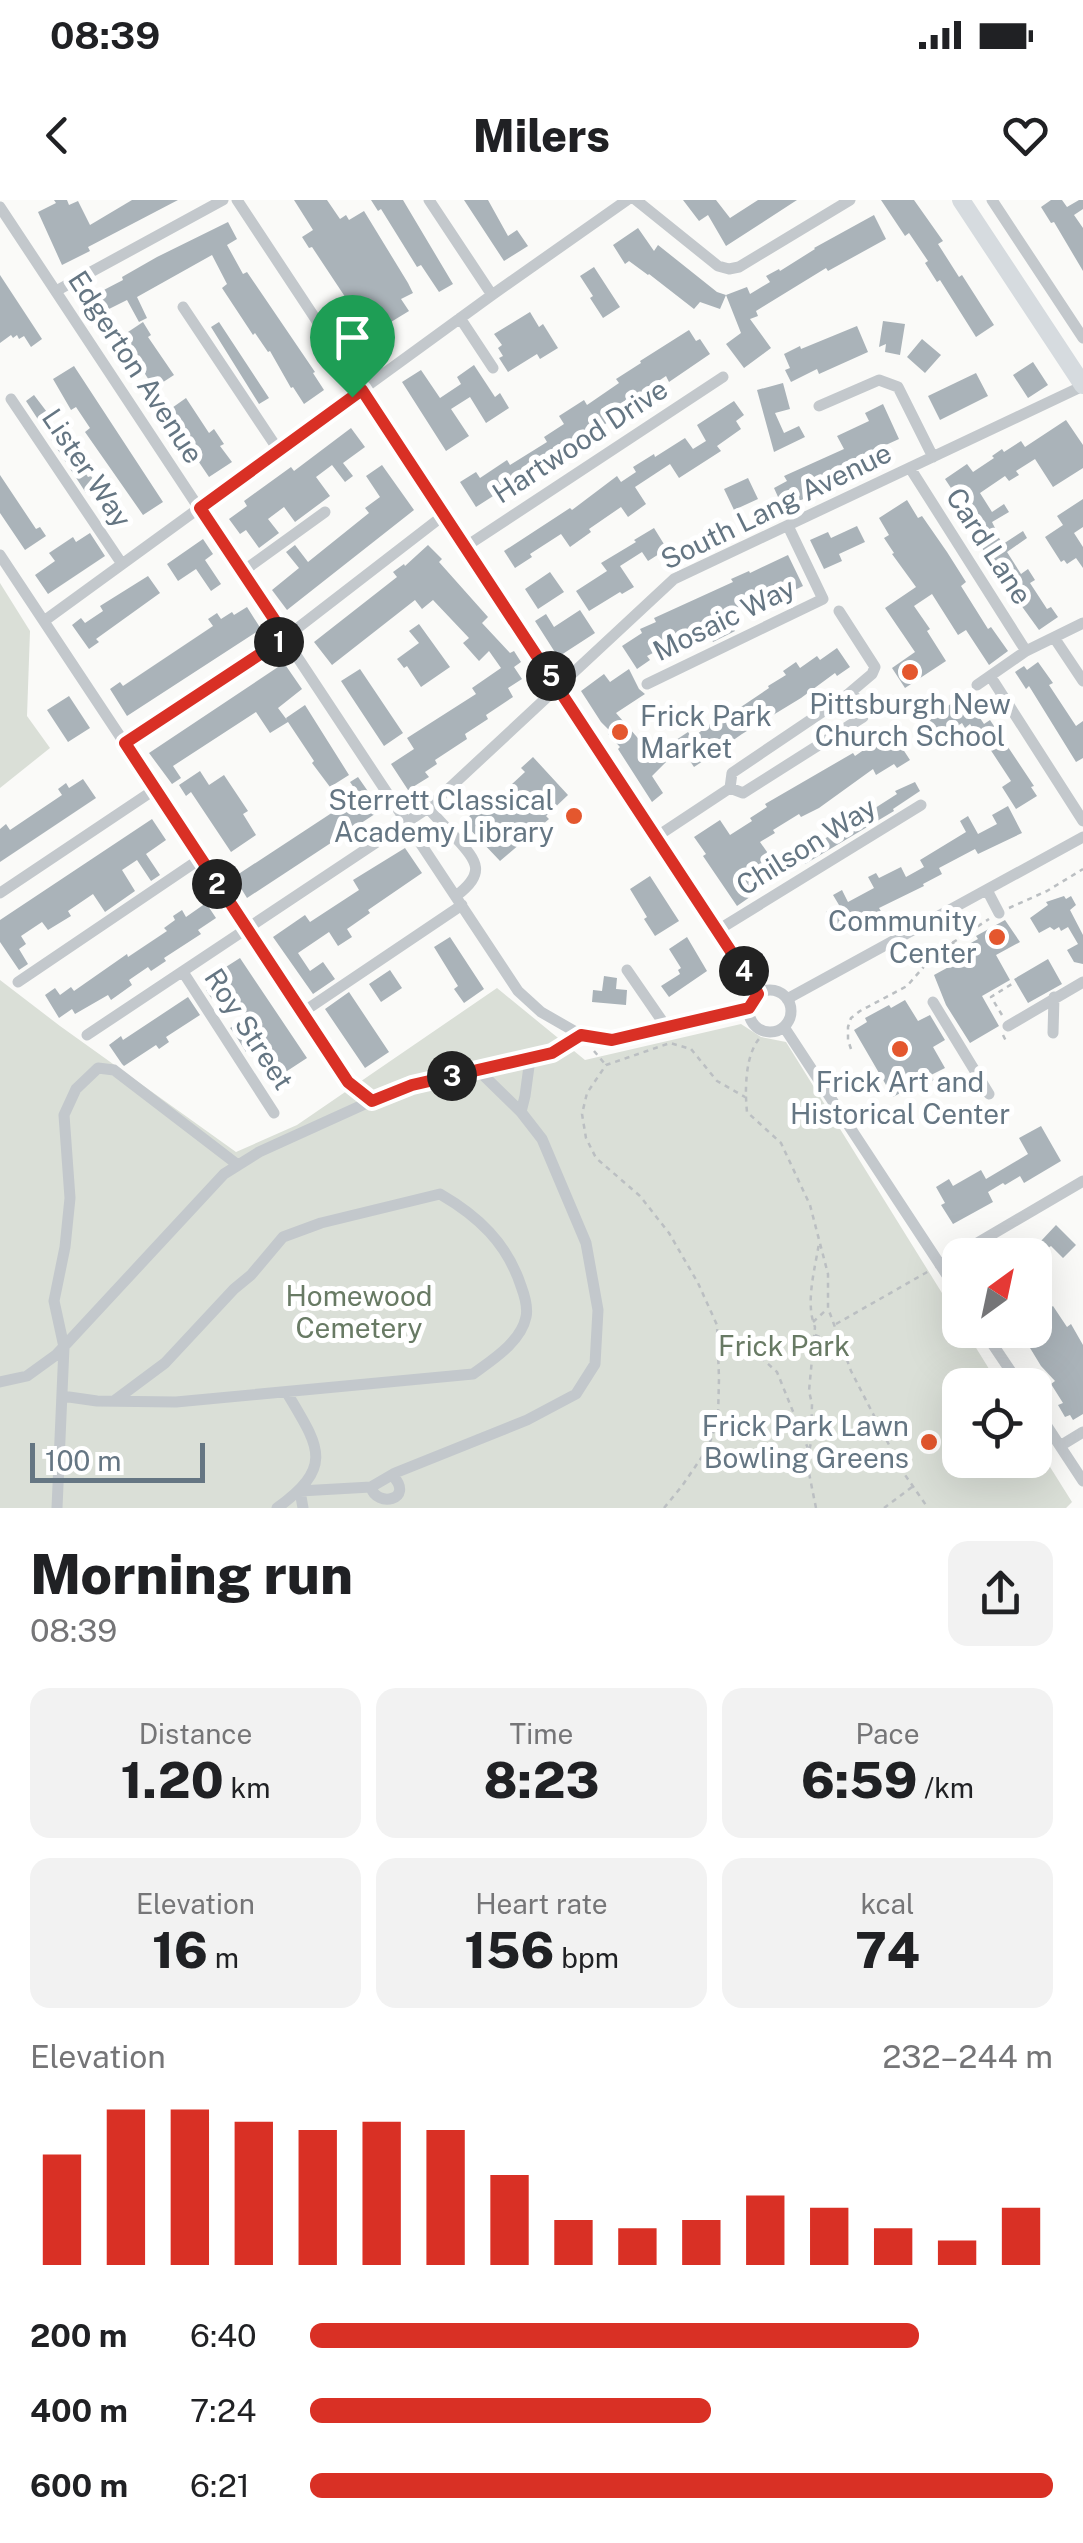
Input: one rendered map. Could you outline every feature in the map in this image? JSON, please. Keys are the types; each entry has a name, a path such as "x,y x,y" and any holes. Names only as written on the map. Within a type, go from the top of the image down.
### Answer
{"highway":[{"path":"961,200 1077,362 1083,386"}],"street":[{"path":"56,291 223,200"},
{"path":"237,200 758,994"},
{"path":"429,200 492,294"},
{"path":"44,621 607,206 628,200"},
{"path":"636,200 718,266 729,269 850,200"},
{"path":"992,200 1083,338"},
{"name":"Edgerton Avenue","path":"0,207 518,990 541,1012 581,1035"},
{"path":"183,307 280,450"},
{"path":"460,318 493,368"},
{"name":"Hartwood Drive","path":"465,547 722,378"},
{"path":"819,406 878,380 898,387 934,456"},
{"name":"South Lang Avenue","path":"88,1035 428,808 674,579 1083,386"},
{"name":"Lister Way","path":"12,399 122,564"},
{"name":"Card Lane","path":"910,468 1026,651"},
{"path":"242,572 325,512"},
{"path":"125,743 286,637 444,515"},
{"name":"Mosaic Way","path":"647,684 824,599 788,526"},
{"path":"0,555 348,1082 372,1101"},
{"path":"656,836 730,788 732,773 872,674 875,667 839,612"},
{"path":"976,685 1026,651 1083,623"},
{"path":"1055,638 1083,681"},
{"path":"994,682 1083,821"},
{"path":"730,788 743,793 862,716 863,708 856,698 846,696"},
{"path":"0,892 154,790"},
{"name":"Chilson Way","path":"718,930 920,805"},
{"path":"303,1012 459,900 471,884 476,872 474,857 428,808"},
{"path":"788,999 1083,837"},
{"path":"18,982 200,859"},
{"path":"988,890 999,913"},
{"path":"627,970 667,1028"},
{"name":"Roy Street","path":"182,972 274,1113"},
{"path":"1008,1026 1083,982"},
{"path":"0,1382 27,1376 64,1347 224,1174 259,1152 412,1085 552,1053 581,1035 612,1040 667,1028 749,1008 758,994 772,990 788,999 791,1010 784,1027 766,1032 753,1024 749,1008"},
{"path":"1053,1032 1054,997"},
{"path":"933,1002 989,1094"},
{"path":"784,1027 942,1268"},
{"path":"521,1112 530,1059"},
{"path":"57,1508 64,1347 54,1301 66,1247 70,1198 64,1115 76,1089 98,1068 114,1070 238,1165"},
{"path":"300,1491 371,1486 527,1420 576,1394 595,1364 598,1310 586,1244 542,1139 479,1070"},
{"path":"940,1265 1083,1181"},
{"path":"62,1396 114,1401 176,1402 473,1374 509,1346 526,1316 524,1292 509,1254 498,1239 461,1206 440,1194 321,1223 283,1237 251,1276 165,1363 114,1401"},
{"path":"277,1508 300,1491 312,1473 317,1448 287,1393"},
{"path":"1060,1446 1083,1432"},
{"path":"1052,1434 1083,1481"},
{"path":"371,1486 377,1502 392,1503 401,1490 392,1476"},
{"path":"300,1491 303,1508"}],"path":[{"path":"851,1049 848,1027 860,1011 907,986 952,941 1083,870"},
{"path":"952,941 960,952 964,950"},
{"path":"991,996 1015,982"},
{"path":"766,1032 755,1044 749,1066 746,1112 781,1144 810,1204 828,1274 828,1308 850,1371 904,1472 928,1508"},
{"path":"664,1508 708,1448 718,1418 716,1325 668,1233 640,1196 596,1158 586,1138 582,1114 587,1093 606,1065 670,1044 691,1049 717,1081 745,1097"},
{"path":"840,1084 849,1078"},
{"path":"816,1508 807,1464 815,1327 812,1286 820,1241"},
{"path":"835,1325 940,1265"},
{"path":"812,1324 828,1308"},
{"path":"716,1335 757,1354 777,1372 809,1452"},
{"path":"814,1335 841,1342"},
{"path":"884,1508 914,1486"}],"green space":[{"path":"0,583 30,631 27,716 50,748 0,788"},
{"name":"Homewood Cemetery","path":"0,980 236,1152 297,1125 497,988 585,1060 741,1024 761,1037 786,1042 942,1293 942,1348 976,1348 988,1368 942,1368 942,1478 1052,1478 1052,1470 1072,1502 1066,1508 0,1508"}],"building":[{"path":"54,200 67,200 69,205 78,201 90,225 132,200 178,200 62,265 38,212 56,203"},
{"path":"294,200 327,200 340,219 346,215 349,220 364,211 408,283 413,293 401,299 409,311 386,325 394,338 379,348 302,237 313,230"},
{"path":"371,200 403,200 453,284 439,292"},
{"path":"464,200 488,200 508,236 517,230 528,246 504,261"},
{"path":"683,200 716,200 730,218 758,200 797,200 726,246 708,215 699,221"},
{"path":"881,200 914,200 943,241 938,244 959,277 962,275 994,325 976,337 909,233 905,236"},
{"path":"1051,200 1062,200 1067,207 1083,200 1083,209 1074,215 1083,228 1083,271 1041,207"},
{"path":"874,215 886,239 828,271 826,268 756,311 758,316 750,319 771,348 744,368 726,344 741,333 726,295 747,287 750,294 770,282 766,276"},
{"path":"228,222 237,239 227,245 243,274 247,272 324,390 304,404 222,288 227,284 212,255 137,297 147,318 139,322 127,300 109,309 120,331 110,336 99,315 92,319 81,298 96,290 98,293 157,257"},
{"path":"638,228 654,251 658,245 726,295 720,309 700,302 694,309 649,274 629,261 625,264 613,245"},
{"path":"594,267 620,307 603,318 580,276"},
{"path":"0,275 42,339 31,347 24,336 19,339 17,335 0,343"},
{"path":"530,312 558,348 540,359 537,354 508,372 499,358 503,356 498,348 502,345 494,334"},
{"path":"883,321 905,324 900,355 885,352 886,344 879,347"},
{"path":"143,322 151,335 148,337 174,375 154,388 119,338"},
{"path":"219,322 269,398 259,404 211,327"},
{"path":"857,326 868,352 791,382 784,354"},
{"path":"689,330 710,354 669,382 666,376 651,386 654,391 586,437 584,433 567,443 569,446 476,507 460,482 476,472 480,478 507,460 510,465 547,442 544,437 564,424 559,416 584,400 587,405 619,383 616,379 640,361"},
{"path":"922,339 941,355 925,373 907,357"},
{"path":"1033,362 1048,385 1028,398 1013,375"},
{"path":"474,365 495,397 500,393 509,408 486,423 470,397 451,409 469,436 446,451 402,382 421,370 440,398 461,384 457,377"},
{"path":"74,366 163,502 143,515 85,432 90,428 76,407 71,410 53,379"},
{"path":"976,373 988,396 940,420 928,396"},
{"path":"783,383 790,409 775,413 784,433 799,426 805,437 774,452 757,390"},
{"path":"34,395 97,485 86,493 26,401"},
{"path":"186,398 209,433 214,429 232,462 209,477 169,410"},
{"path":"734,401 744,415 736,421 741,429 717,446 721,451 679,478 670,464 635,487 646,504 628,517 621,507 570,547 561,534 515,568 504,551 572,510 617,476 621,482 636,472 633,467 654,454 655,457 685,438 693,449 706,441 697,425"},
{"path":"883,404 899,439 844,464 851,478 783,508 774,488 787,481 784,476 844,449 837,436 869,421 865,413"},
{"path":"1066,420 1083,445 1083,468 1053,487 1035,459 1016,471 1019,475 1009,481 1005,476 980,493 992,512 1004,504 1009,512 992,522 1003,544 1023,531 1027,538 1007,552 1021,574 1028,569 1035,580 1030,583 1047,609 1051,607 1058,617 1039,630 969,526 981,518 965,493 954,500 945,479 967,464 973,472 1002,449 1004,452 1021,441 1025,447"},
{"path":"351,428 365,447 343,463 353,476 345,482 332,465 316,477 330,496 295,522 284,507 268,519 279,533 259,548 246,530 240,534 229,519 247,506 244,501 291,467 294,471"},
{"path":"382,465 414,510 287,610 272,590 299,568 286,552 295,545 308,562 369,513 365,508 380,497 366,476"},
{"path":"0,475 36,529 40,527 46,536 25,550 0,513"},
{"path":"748,478 758,499 734,510 724,489"},
{"path":"1083,499 1083,527 1074,533 1083,547 1083,568 1076,558 1067,564 1061,562 1045,537 1063,525 1057,516"},
{"path":"907,500 966,582 961,586 988,629 991,627 1008,651 989,665 966,630 958,635 932,594 914,606 946,661 905,688 892,668 915,652 885,608 916,587 892,554 884,538 889,535 879,518"},
{"path":"857,526 865,542 839,554 842,561 824,569 810,540 828,532 831,538"},
{"path":"654,528 667,549 648,561 642,552 620,566 634,587 589,611 576,591 607,571 601,563"},
{"path":"90,533 105,556 48,594 35,575 55,561 49,553 73,537 76,542"},
{"path":"203,539 213,554 205,560 221,584 211,591 196,569 178,581 167,564"},
{"path":"428,545 488,617 482,623 510,653 514,651 521,662 514,667 522,679 508,688 513,697 465,734 467,739 435,760 437,764 425,772 429,777 408,790 391,764 414,749 407,738 476,694 472,688 501,668 489,651 479,661 463,643 469,638 433,600 422,609 415,600 332,665 314,642 397,577 393,572"},
{"path":"788,555 803,586 776,599 774,594 726,613 735,631 713,642 704,622 677,635 683,647 670,653 667,646 647,656 650,660 637,669 622,646 642,633 640,629 656,622 654,618"},
{"path":"550,572 564,592 538,609 525,589"},
{"path":"148,576 160,593 96,639 99,642 89,649 72,625 81,618 85,623 103,611 100,606"},
{"path":"247,607 261,629 127,716 110,689 120,682 123,686 213,626 208,619 217,613 221,619"},
{"path":"580,610 595,633 558,657 535,621 546,614 554,627"},
{"path":"419,624 450,667 421,687 407,666 404,668 397,659 419,643 409,631"},
{"path":"837,648 850,667 742,734 722,748 725,752 694,767 676,740 688,732 692,738 726,712 729,715 786,675 783,671 796,662 800,668"},
{"path":"1038,662 1076,726 1083,721 1083,758 1076,762 1029,686 1026,689 1015,672"},
{"path":"284,663 302,689 278,708 287,720 305,705 349,775 330,787 288,722 270,733 256,712 173,766 181,778 172,784 149,753"},
{"path":"360,669 403,733 384,746 341,681"},
{"path":"629,669 645,694 616,713 643,744 649,738 669,759 652,776 663,793 652,802 620,747 608,734 611,732 581,691 604,674 610,682"},
{"path":"970,691 979,701 972,706 984,724 990,720 1034,786 1031,787 1037,796 1016,809 1002,787 1011,781 970,724 965,728 962,723 935,740 924,722"},
{"path":"69,696 90,728 68,742 47,710"},
{"path":"891,731 910,760 876,775 873,769 819,808 801,817 799,814 773,830 775,833 760,842 781,872 737,906 694,837 720,820 730,835 752,821 750,818 767,807 765,804 853,753 855,756"},
{"path":"533,757 568,795 546,816 549,819 500,861 463,822 477,809 481,813 525,772 521,768"},
{"path":"200,771 209,785 224,775 248,811 243,814 256,835 231,852 191,792 186,796 179,785"},
{"path":"358,777 381,810 247,898 234,877 359,795 350,782"},
{"path":"83,779 96,798 0,862 0,829 6,824 10,830 62,795 58,789 66,783 69,788"},
{"path":"915,782 920,791 894,811 805,864 799,854"},
{"path":"1008,806 1022,833 978,854 975,849 939,868 942,874 924,886 879,908 882,913 838,933 826,912 839,905 833,895 842,890 848,902 874,888 868,877 876,873 879,878 901,867 906,877 924,867 920,860 966,832 960,821 968,816 978,834 997,824 992,815"},
{"path":"152,819 166,840 146,854 160,875 151,881 137,860 122,870 135,891 105,912 93,894 68,911 71,916 48,930 42,922 21,936 26,944 19,949 28,964 19,970 0,942 0,920"},
{"path":"405,848 422,873 347,929 352,937 338,946 329,932 298,953 310,971 323,962 335,979 313,994 273,937 305,915 310,922 359,890 353,880"},
{"path":"650,876 679,921 655,936 630,889"},
{"path":"1071,896 1076,905 1070,910 1083,935 1083,964 1074,962 1067,950 1078,944 1068,927 1061,931 1059,927 1050,927 1039,933 1030,918 1048,905 1046,902"},
{"path":"206,903 216,918 198,930 201,934 151,971 148,967 129,980 132,985 111,1000 108,995 75,1014 72,1009 59,1018 45,995 55,988 60,995 71,987 74,991 167,931 164,928 182,910 186,917"},
{"path":"1005,920 1020,942 996,955 1010,980 982,996 999,1026 970,1043 946,1005 934,975 967,957 962,948"},
{"path":"450,937 484,989 464,1003 434,947"},
{"path":"687,937 707,971 669,997 661,986 680,974 681,968 669,949"},
{"path":"240,958 307,1058 284,1073 265,1045 260,1048 257,1044 246,1052 230,1028 248,1017 228,988 212,999 206,990 222,979 218,972"},
{"path":"1048,959 1062,984 1028,1003 1014,979"},
{"path":"390,970 402,988 381,1002 369,984"},
{"path":"604,976 617,978 616,989 627,990 626,1005 592,1002 593,990 602,991"},
{"path":"349,992 389,1052 365,1068 325,1009"},
{"path":"188,997 200,1015 166,1037 169,1042 159,1049 156,1045 124,1066 109,1045"},
{"name":"Frick Art and Historical Center","path":"905,1000 918,1021 930,1015 945,1040 933,1047 945,1068 931,1075 934,1080 908,1095 906,1090 893,1097 854,1030 867,1022 865,1018"},
{"path":"1041,1126 1061,1161 1024,1183 1020,1176 1003,1183 988,1192 993,1202 953,1224 936,1187 949,1179 953,1186 981,1170 986,1179 1028,1154 1019,1138"},
{"path":"1056,1225 1076,1245 1063,1258 1052,1247 1052,1238 1044,1238"},
{"path":"1053,1306 1067,1327 1071,1324 1083,1345 1083,1414 1073,1420 1070,1415 1065,1417 1058,1405 1063,1403 1052,1386 1052,1368 1041,1366 1030,1348 1052,1348"}],"place":[{"name":"Pittsburgh New Church School","path":"910,672"},
{"name":"Frick Park Market","path":"620,732"},
{"name":"Sterrett Classical Academy Library","path":"574,816"},
{"name":"Community Center","path":"997,937"},
{"name":"Frick Art and Historical Center","path":"900,1049"},
{"name":"Frick Park Lawn Bowling Greens","path":"929,1442"}],"route":[{"path":"362,390 718,930 758,994 749,1008 612,1040 581,1035 552,1053 412,1085 372,1101 348,1082 154,790 125,743 286,637 200,508 352,397 362,390"}],"park label":[{"name":"Frick Park","path":"784,1346"}]}
